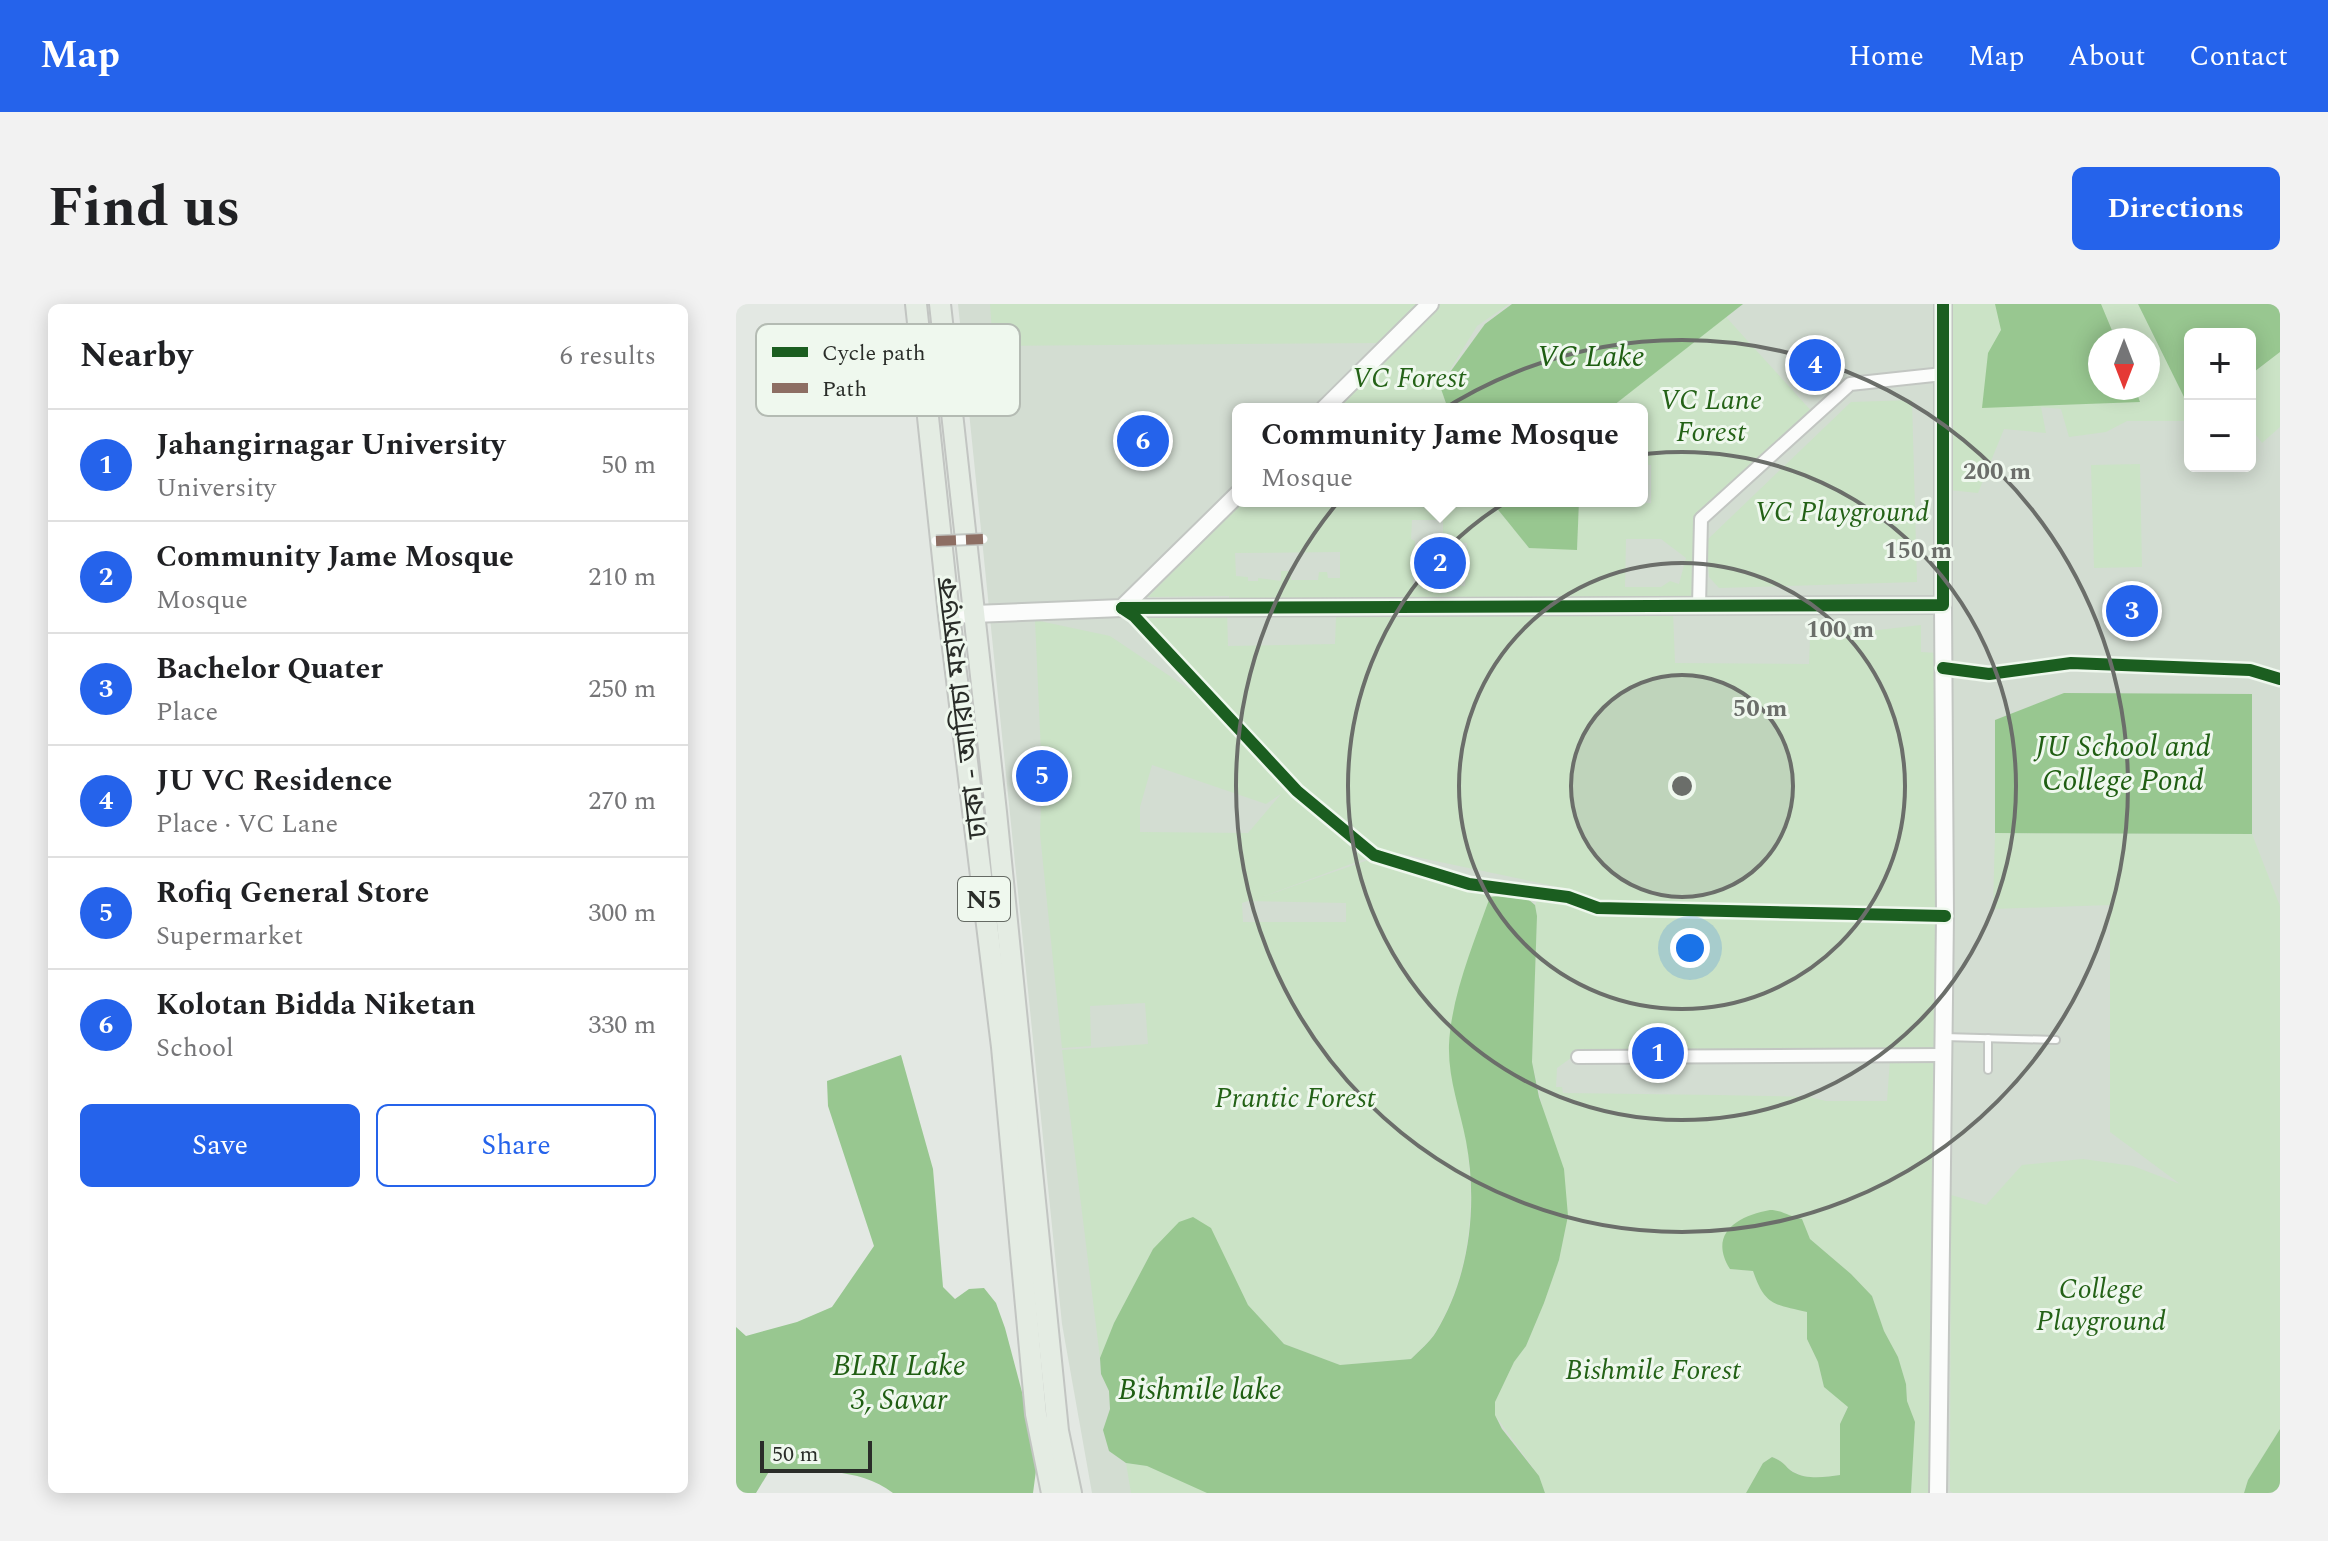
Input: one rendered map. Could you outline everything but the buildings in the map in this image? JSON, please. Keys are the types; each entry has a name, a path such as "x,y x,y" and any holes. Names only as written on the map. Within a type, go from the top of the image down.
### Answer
{"highway":[{"name":"ঢাকা - আরিচা মহাসড়ক","path":"916,304 918,324"},
{"name":"ঢাকা - আরিচা মহাসড়ক","path":"940,304 942,324"},
{"name":"ঢাকা - আরিচা মহাসড়ক","path":"928,416 1002,1047 1036,1414 1052,1493"},
{"name":"ঢাকা - আরিচা মহাসড়ক","path":"953,416 1058,1431 1071,1493"}],"street":[{"path":"1330,403 1430,304"},
{"path":"1938,1493 1945,916 1943,304"},
{"path":"1699,606 1701,519 1850,384 1943,374"},
{"path":"1122,608 1232,500"},
{"path":"936,541 983,539"},
{"path":"949,615 1122,608 1943,605"},
{"path":"1122,608 1134,616 1297,791 1374,855 1469,884 1568,897 1598,908 1945,916"},
{"path":"1943,668 1989,674 2071,663 2250,670 2280,679"},
{"path":"1578,1057 1943,1055"}],"lane":[{"path":"1943,1037 2056,1040"},
{"path":"1988,1038 1988,1070"}],"shaded area":[{"path":"958,304 2280,304 2280,1493 1092,1493 1062,1324 969,416 1020,416 1020,324 960,324"}],"green space":[{"path":"990,304 1421,304 1382,343 1020,346 1020,324 991,324"},
{"name":"VC Forest","path":"1440,304 1509,304 1477,326 1440,386 1446,403 1340,403"},
{"path":"1943,304 2138,304 2150,328 2088,328 2088,400 2160,400 2160,348 2184,396 2184,421 2127,421 2106,432 2069,437 2061,409 2041,407 2046,433 2004,429 1978,493 1949,490"},
{"name":"VC Lane Forest","path":"1726,317 1815,415 1701,519 1699,600 1229,602 1229,596 1148,597 1236,507 1496,507 1529,548 1577,549 1579,507 1648,507 1648,503 1651,503 1651,465 1648,465 1648,403 1615,403","holes":["1412,520 1443,520 1443,540 1467,543 1465,586 1413,584 1415,541 1411,539","1626,539 1661,539 1686,558 1679,584 1670,581 1661,587 1625,587","1340,552 1340,578 1328,578 1327,572 1319,572 1318,580 1291,580 1291,571 1281,571 1281,581 1258,578 1258,581 1248,581 1248,577 1236,576 1235,553"]},
{"path":"2280,352 2280,427 2262,443 2256,435 2256,370"},
{"name":"VC Playground","path":"1912,400 1917,582 1719,588 1709,577 1706,541 1851,402"},
{"path":"2140,464 2142,567 2094,568 2091,465"},
{"path":"1227,610 1228,646 1335,644 1336,617 1673,611 1675,663 1809,664 1810,638 1921,625 1921,652 1938,653 1942,911 1918,908 1736,913 1613,909 1573,890 1378,849 1301,784 1133,611"},
{"name":"Prantic Forest","path":"1035,620 1110,636 1198,695 1285,790 1370,857 1259,898 1368,860 1499,896 1490,897 1466,1140 1470,1214 1464,1262 1448,1309 1436,1331 1411,1359 1340,1365 1284,1344 1248,1305 1234,1278 1153,1249 1114,1323 1100,1358 1062,1050 1148,1044 1145,1003 1090,1006 1091,1046 1062,1048 1040,834 1042,775","holes":["1152,765 1266,804 1281,794 1248,833 1140,832 1140,807","1242,903 1346,903 1346,922 1243,922"]},
{"name":"College Playground","path":"1995,833 2252,834 2280,906 2280,1429 2248,1480 2244,1493 1950,1491 1951,1195 1986,1205 2022,1165 2083,1159 2133,1166 2180,1184 2110,1132 2110,905 1993,909"},
{"name":"Bishmile Forest","path":"1540,894 1597,908 1609,916 1943,917 1940,1053 1578,1053 1557,1068 1556,1087 1562,1087 1563,1093 1887,1101 1890,1059 1943,1055 1938,1493 1911,1493 1915,1422 1907,1401 1906,1384 1898,1357 1884,1331 1872,1296 1810,1239 1802,1219 1730,1269 1753,1271 1762,1291 1772,1301 1807,1312 1807,1339 1818,1362 1824,1387 1848,1406 1840,1424 1840,1475 1805,1476 1772,1457 1763,1463 1746,1493 1545,1493 1539,1476 1495,1415 1495,1402 1514,1362 1526,1346 1544,1303 1559,1260 1568,1216 1532,1062 1535,905"},
{"path":"1126,1463 1147,1466 1209,1493 1131,1493"}],"water":[{"name":"VC Lake","path":"1512,304 1743,304 1617,403 1446,403 1440,386 1485,324"},
{"path":"1995,304 2101,304 2111,328 2088,328 2088,400 2140,402 1982,408 1988,353 2001,330"},
{"path":"2138,304 2280,304 2280,352 2256,370 2256,328 2184,328 2184,397 2160,348 2160,328 2150,328"},
{"path":"1496,507 1579,507 1577,550 1529,548"},
{"name":"JU School and College Pond","path":"2064,693 2252,694 2252,834 1995,833 1995,720"},
{"name":"Bishmile lake","path":"1490,897 1529,900 1535,905 1532,1062 1539,1097 1564,1169 1568,1216 1559,1260 1544,1303 1526,1346 1514,1362 1495,1402 1495,1415 1502,1429 1539,1476 1545,1493 1207,1493 1147,1466 1126,1463 1109,1451 1103,1430 1110,1409 1109,1391 1101,1374 1100,1358 1114,1323 1153,1249 1179,1222 1193,1217 1211,1228 1248,1305 1284,1344 1340,1365 1411,1359 1436,1332 1457,1288 1471,1215 1470,1165 1450,1070 1451,1027 1464,970"},
{"name":"BLRI Lake 3, Savar","path":"901,1055 933,1169 943,1287 955,1299 969,1289 984,1288 996,1303 1022,1392 1037,1463 1033,1493 893,1493 879,1484 850,1474 770,1470 756,1493 736,1493 736,1327 746,1336 797,1322 832,1307 874,1246 828,1106 827,1081"},
{"path":"1770,1210 1802,1219 1810,1239 1872,1296 1884,1331 1898,1357 1906,1384 1907,1401 1915,1422 1911,1493 1746,1493 1763,1463 1772,1457 1804,1476 1840,1475 1840,1424 1848,1407 1824,1387 1818,1362 1807,1339 1807,1312 1772,1302 1762,1291 1753,1271 1730,1269 1724,1257 1722,1246 1729,1229 1747,1217"},
{"path":"2280,1429 2280,1493 2244,1493 2248,1480"}],"marked path":[{"path":"936,541 983,539"}],"cycle path":[{"path":"1122,608 1943,605 1943,304"},
{"path":"1122,608 1134,616 1297,791 1374,855 1469,884 1568,897 1598,908 1945,916"},
{"path":"1943,668 1989,674 2071,663 2250,670 2280,679"}],"place":[{"name":"JU VC Residence","path":"1815,365"},
{"name":"Kolotan Bidda Niketan","path":"1143,441"},
{"name":"Community Jame Mosque","path":"1440,563"},
{"name":"Bachelor Quater","path":"2132,611"},
{"name":"Rofiq General Store","path":"1042,776"},
{"name":"Jahangirnagar University","path":"1658,1053"}]}
